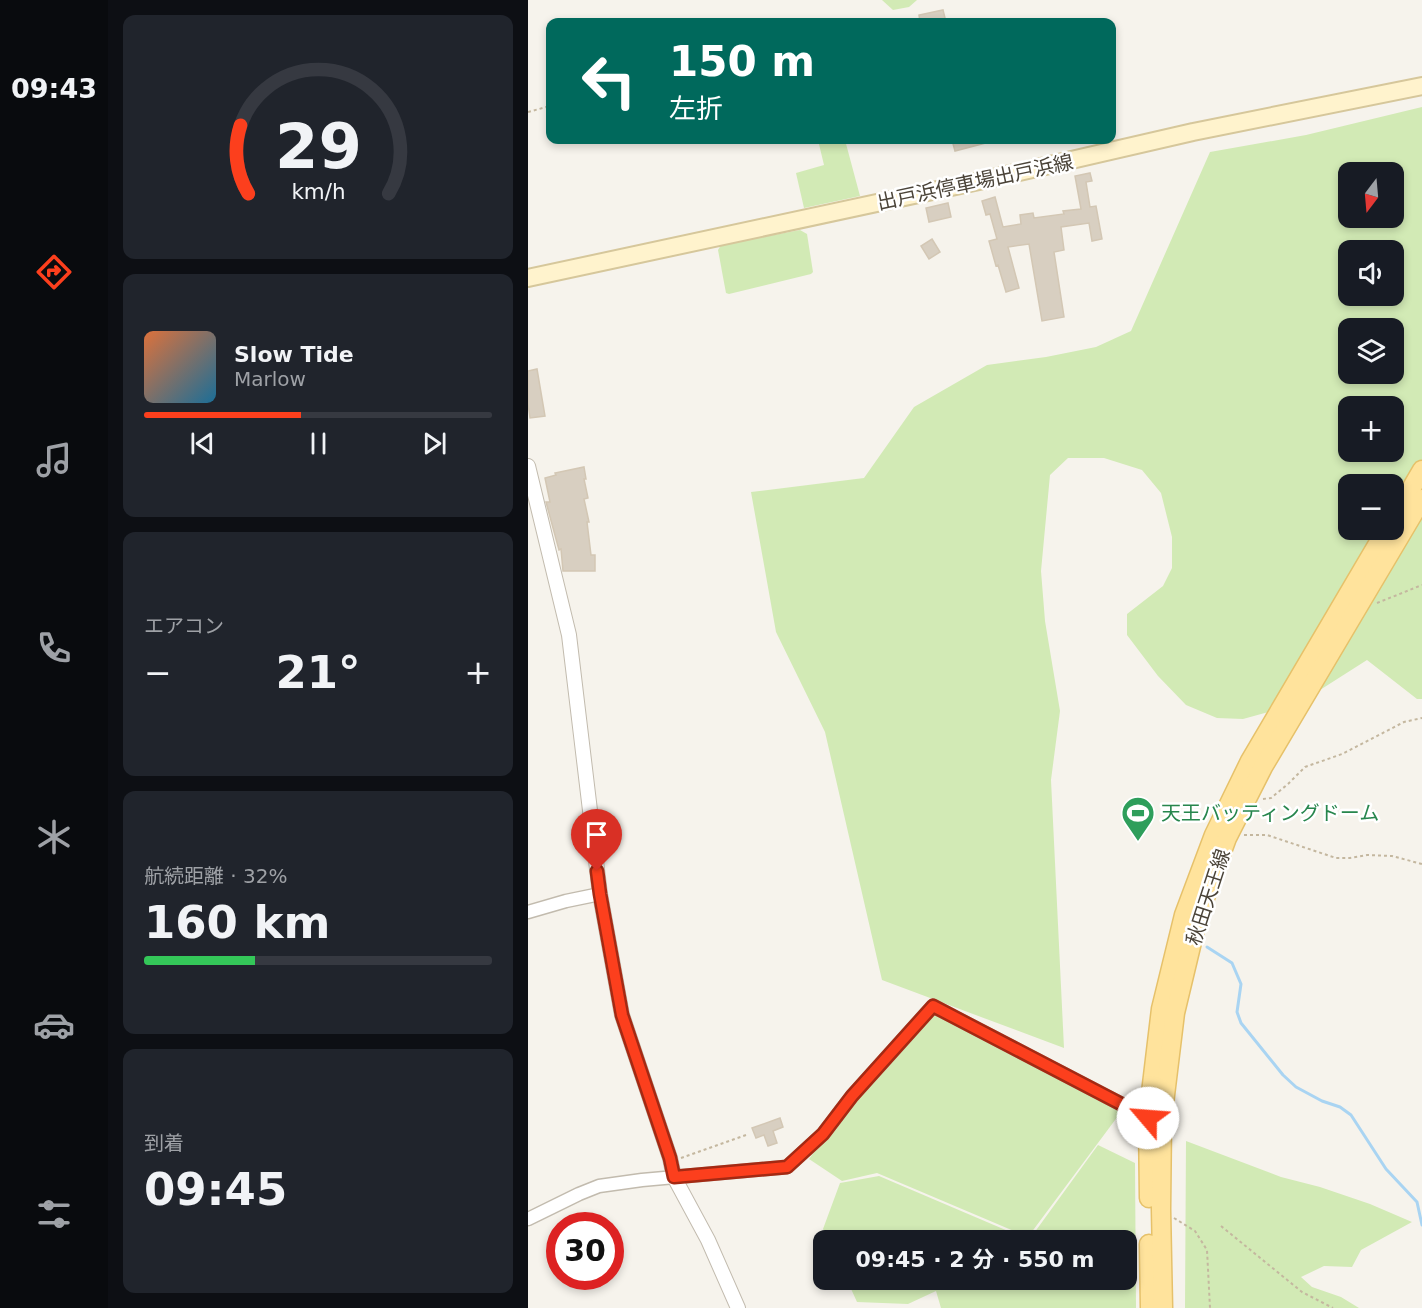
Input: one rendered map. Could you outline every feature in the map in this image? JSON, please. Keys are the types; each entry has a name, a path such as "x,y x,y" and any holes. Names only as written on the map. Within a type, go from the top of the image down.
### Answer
{"main road":[{"name":"出戸浜停車場出戸浜線","path":"528,278 981,181 1193,132 1422,86"},
{"path":"1404,501 1422,470"},
{"name":"秋田天王線","path":"1163,1308 1162,1120 1174,1012 1198,917 1229,836 1263,767 1422,499"},
{"name":"秋田天王線","path":"1150,1308 1148,1118 1161,1009 1184,915 1214,835 1250,761 1380,540"}],"street":[{"path":"528,466 569,636 600,894 622,1015 674,1177 708,1240 738,1308"},
{"path":"528,912 600,894"},
{"path":"528,1220 599,1186 787,1167 823,1134 852,1096 933,1006 1148,1118"}],"path":[{"path":"528,112 546,107"},
{"path":"1359,605 1373,604 1422,585"},
{"path":"1248,796 1258,799 1271,798 1305,767 1342,754 1404,722 1422,718"},
{"path":"1229,836 1268,835 1336,858 1367,855 1392,856 1422,864"},
{"path":"670,1162 746,1135"},
{"path":"1161,1209 1195,1231 1207,1250 1210,1308"},
{"path":"1221,1226 1302,1292 1333,1308"}],"green space":[{"path":"882,0 917,0 909,7 893,10"},
{"path":"1422,107 1422,699 1417,699 1367,660 1298,704 1243,719 1217,718 1186,705 1158,676 1127,635 1127,614 1163,586 1172,568 1172,537 1161,493 1142,470 1104,458 1068,458 1050,475 1041,571 1045,621 1060,711 1051,780 1064,1048 882,980 825,732 776,632 751,492 864,478 914,407 987,365 1096,347 1131,331 1210,152 1306,135"},
{"path":"819,144 846,144 860,196 804,208 796,173 824,165"},
{"path":"800,230 807,234 813,272 811,274 726,293 718,250 721,245"},
{"path":"934,1010 1124,1108 1033,1230 1011,1230 877,1173 842,1181 809,1159 852,1100"},
{"path":"1186,1141 1281,1177 1370,1204 1412,1222 1361,1250 1352,1267 1324,1266 1301,1277 1312,1287 1341,1297 1359,1308 1185,1308"},
{"path":"1098,1145 1135,1163 1135,1230 1036,1230"},
{"path":"879,1176 1006,1230 824,1230 840,1183"},
{"path":"852,1290 1136,1290 1136,1308 941,1308 936,1291 908,1304 857,1302"}],"building":[{"path":"943,10 945,18 919,18 919,15"},
{"path":"953,144 982,144 955,151"},
{"path":"1090,173 1092,181 1086,182 1090,207 1096,206 1102,239 1092,241 1089,223 1061,227 1064,250 1054,252 1064,317 1042,321 1029,244 1008,247 1019,288 1006,292 989,241 997,239 990,214 986,215 982,201 995,197 1003,227 1021,224 1020,215 1033,213 1034,218 1064,214 1063,211 1081,209 1075,176"},
{"path":"948,203 951,217 929,222 926,208"},
{"path":"932,239 940,252 929,259 921,246"},
{"path":"537,369 545,416 530,418 528,371"},
{"path":"584,467 588,498 584,499 589,522 587,522 591,555 595,555 595,571 563,571 561,549 559,550 546,502 550,502 545,478 556,475 555,473"},
{"path":"780,1118 783,1127 773,1131 777,1143 768,1146 764,1135 756,1138 752,1128"}],"waterway":[{"path":"1207,947 1232,963 1241,984 1237,1012 1241,1023 1283,1075 1296,1087 1322,1101 1340,1107 1351,1115 1386,1169 1417,1202 1422,1225"}],"place":[{"name":"天王バッティングドーム","path":"1138,842"}],"route":[{"path":"597,871 622,1015 670,1158 674,1177 787,1167 823,1134 852,1096 933,1006 1148,1118"}]}
